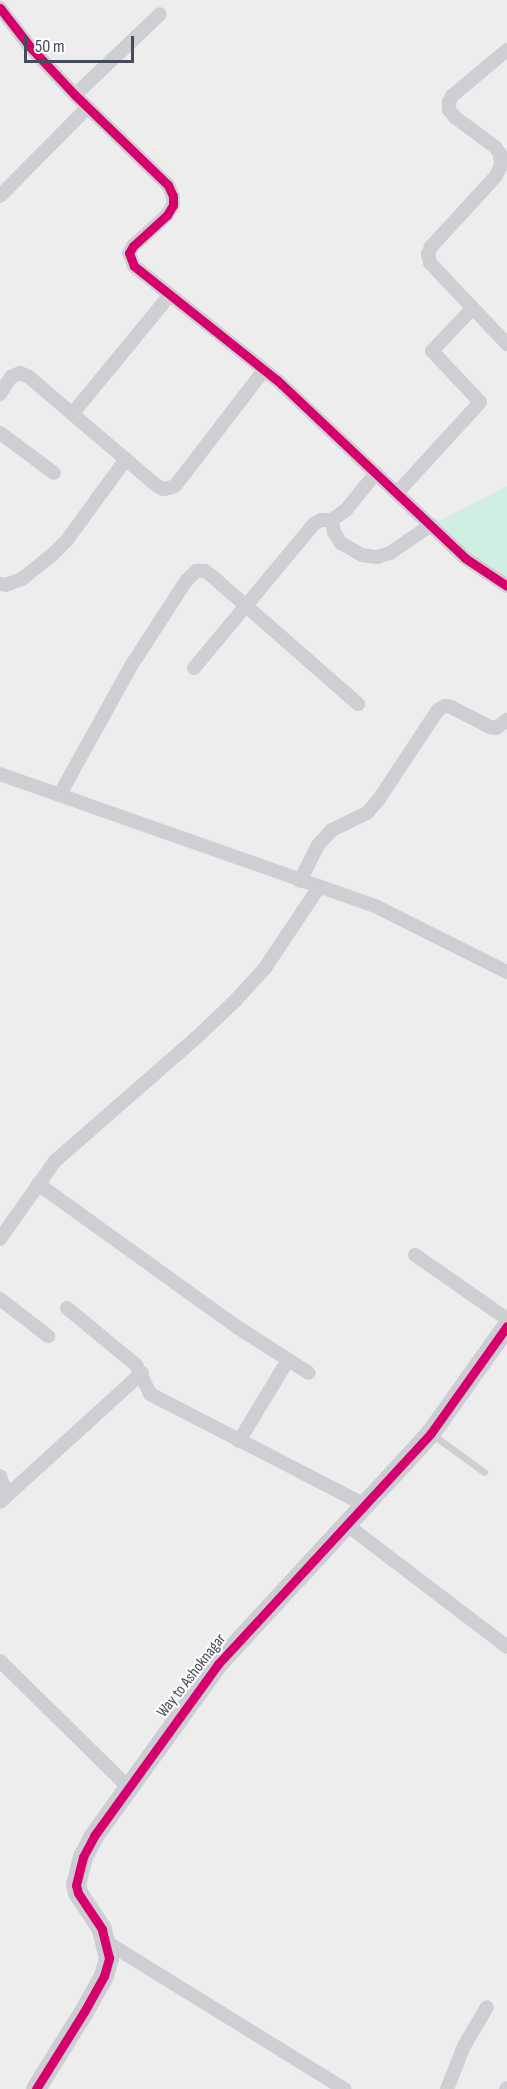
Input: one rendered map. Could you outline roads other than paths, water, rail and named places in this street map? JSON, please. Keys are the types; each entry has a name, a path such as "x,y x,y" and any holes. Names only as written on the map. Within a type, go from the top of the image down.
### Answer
{"street":[{"path":"13,0 1,9 31,48 75,95 168,185 173,196 167,215 129,253 134,267 264,370 465,558 507,586"},
{"path":"75,95 160,15"},
{"path":"507,50 452,96 449,102 449,110 456,118 501,146 501,166 496,176 431,247 428,254 430,263 507,344"},
{"path":"0,196 88,107"},
{"path":"73,413 170,295"},
{"path":"397,493 480,402 432,351 473,308"},
{"path":"0,394 11,377 20,373 29,377 163,489 175,486 264,370"},
{"path":"0,433 54,473"},
{"path":"0,584 6,585 22,579 52,555 67,540 126,459"},
{"path":"194,668 314,524 321,519 332,520 346,510 376,473"},
{"path":"332,520 334,532 341,543 362,555 377,557 390,553 430,525"},
{"path":"60,794 131,666 186,581 196,571 205,572 357,704"},
{"path":"300,881 318,845 332,830 367,813 379,799 438,710 445,706 451,707 490,727 503,728"},
{"path":"0,774 384,910 507,972"},
{"path":"0,1239 55,1161 196,1038 235,1001 265,968 319,887"},
{"path":"38,1184 309,1373"},
{"path":"415,1255 505,1330"},
{"path":"0,1299 48,1336"},
{"path":"67,1308 136,1365 142,1373 150,1394 365,1505"},
{"name":"Way to Ashoknagar","path":"108,1944 102,1929 78,1893 77,1875 94,1836 218,1664 430,1433 505,1330"},
{"path":"238,1441 288,1360"},
{"path":"4,1498 142,1373"},
{"path":"0,1476 4,1498"},
{"path":"347,1525 507,1647"},
{"path":"0,1660 128,1787"},
{"path":"36,2089 104,1976 109,1958 108,1944"},
{"path":"108,1944 344,2089"},
{"path":"447,2089 460,2053 487,2007"}],"lane":[{"path":"430,1433 484,1472"}]}
